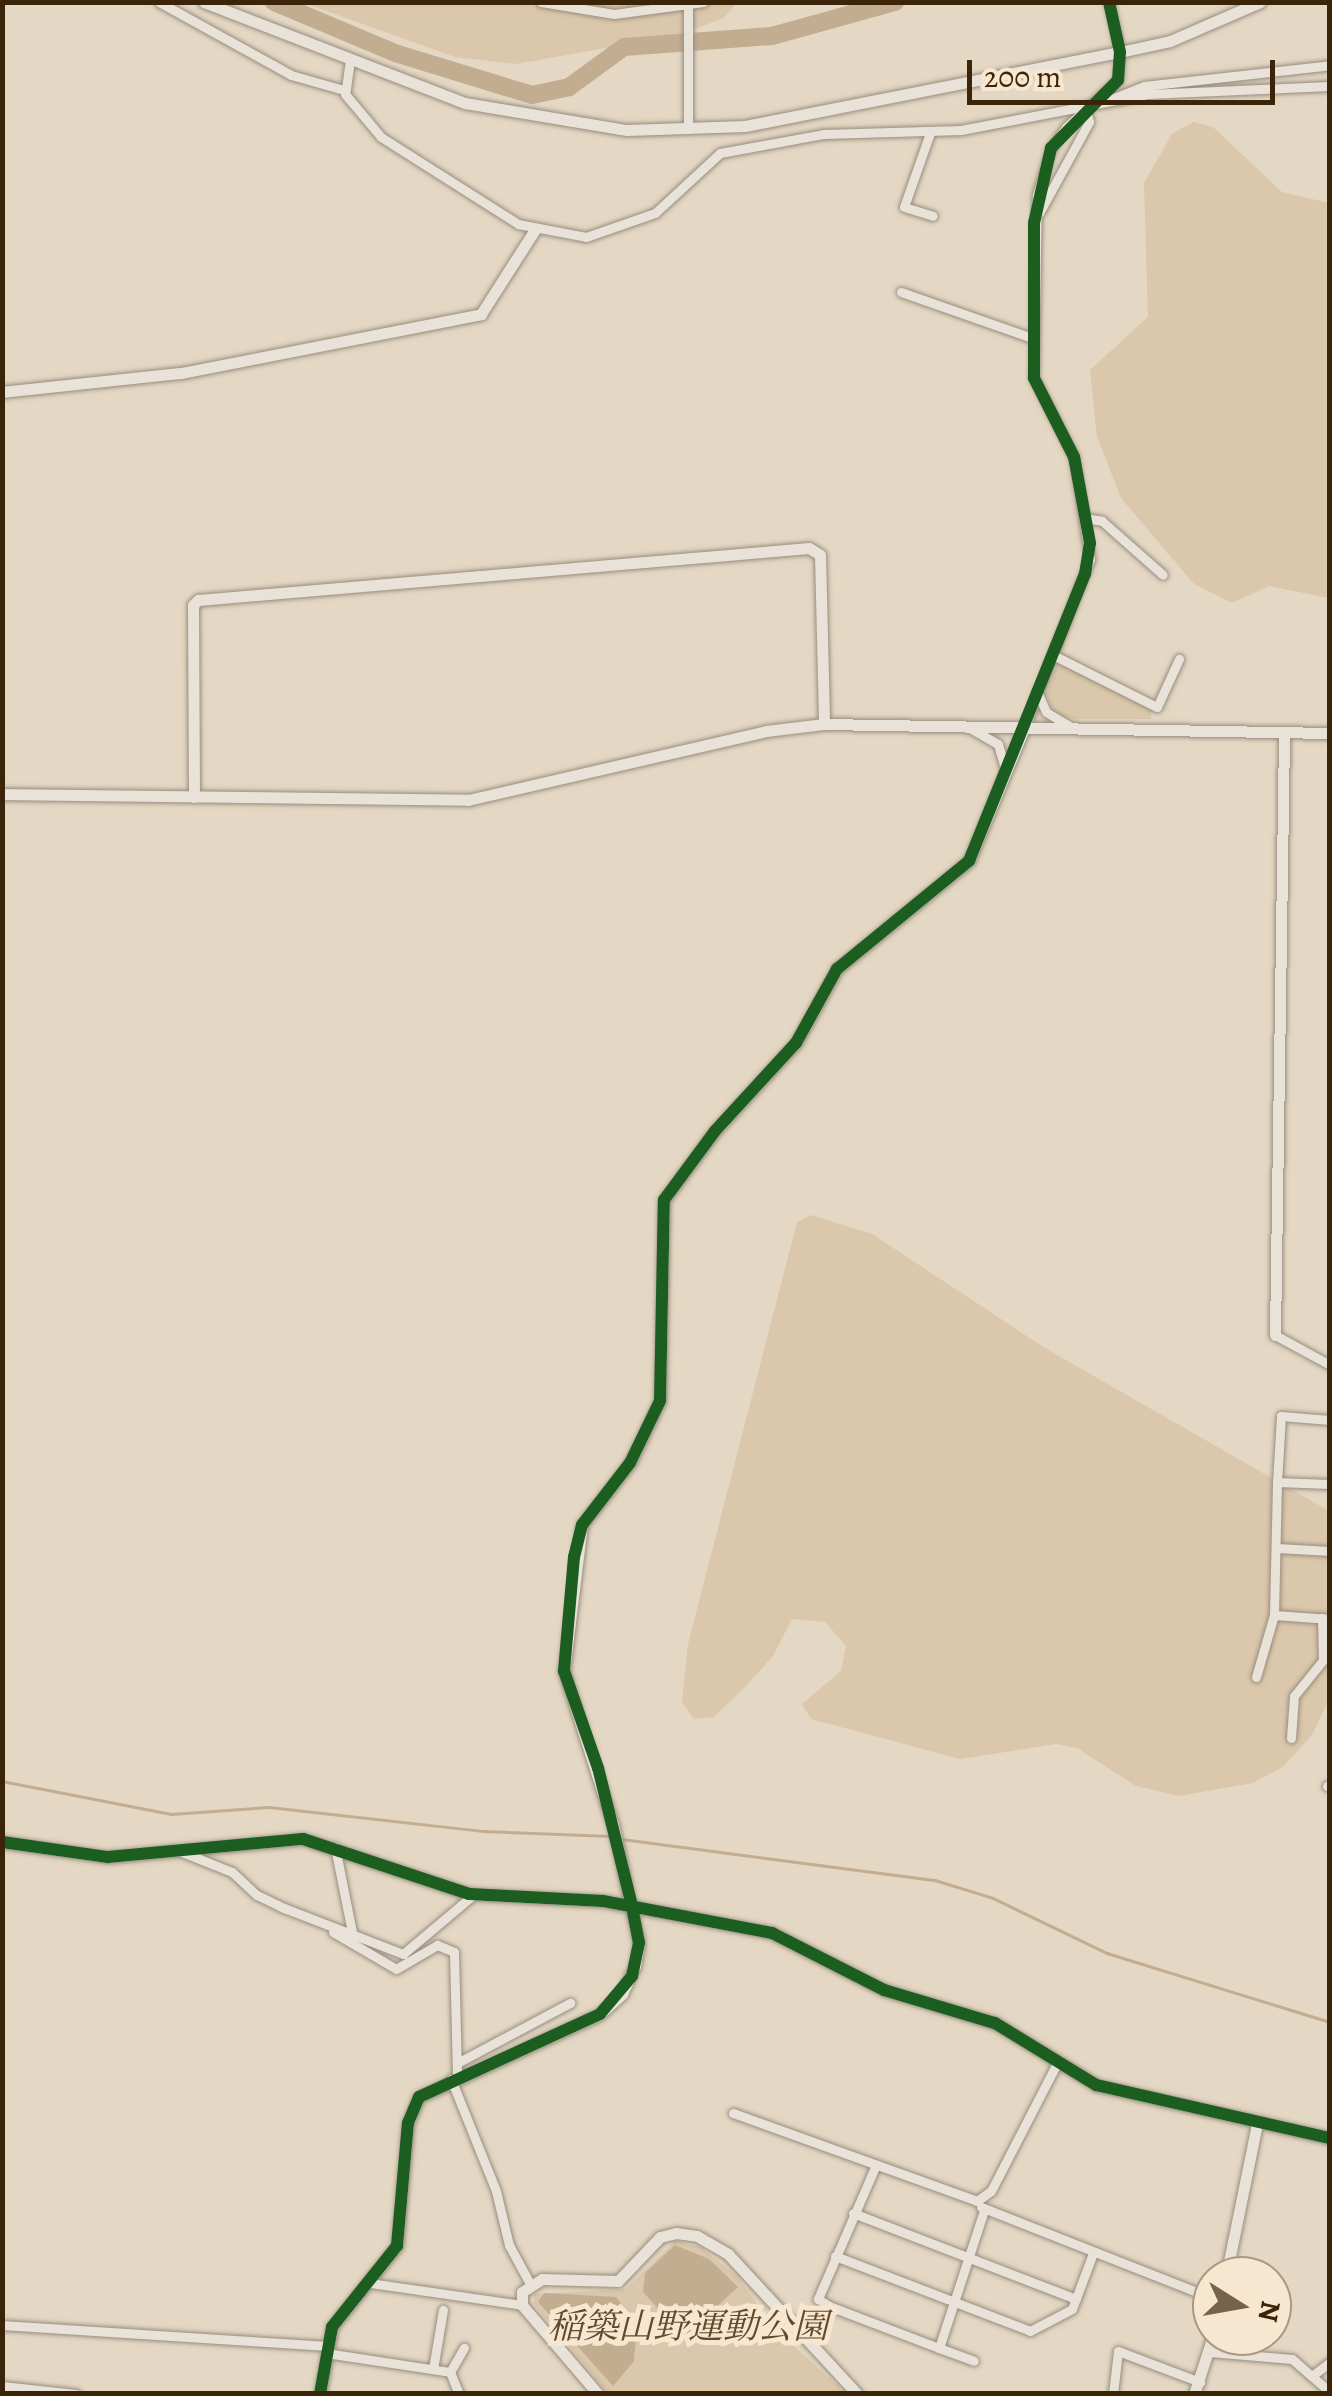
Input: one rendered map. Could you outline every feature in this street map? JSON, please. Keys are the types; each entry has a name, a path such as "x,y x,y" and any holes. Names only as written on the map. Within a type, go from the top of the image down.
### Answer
{"street":[{"path":"159,2 291,76 344,90"},
{"path":"204,2 466,103 529,118 627,130 745,126 1120,52 1170,41 1260,2"},
{"path":"540,2 614,14 703,2"},
{"path":"320,2394 326,2350 341,2312 370,2283 397,2246 412,2111 427,2091 614,2002 638,1956 632,1906 598,1768 564,1672 582,1525 630,1464 660,1401 664,1200 704,1145 796,1044 837,969 970,862 1090,558 1074,458 1034,378 1034,223 1052,148 1118,80 1120,52 1109,2"},
{"path":"688,4 688,129"},
{"path":"350,60 344,90 352,109 381,137 534,231 586,238 645,218 720,152 824,134 930,133 1086,110 1148,94 1330,86"},
{"path":"1086,110 1144,86 1330,64"},
{"path":"1034,223 1089,122 1086,110"},
{"path":"930,133 904,206 933,216"},
{"path":"2,392 146,379 463,319 494,303 534,231"},
{"path":"901,292 1032,338"},
{"path":"1084,518 1102,521 1163,575"},
{"path":"194,797 193,606 198,600 810,548 820,556 824,724"},
{"path":"1053,655 1157,707 1179,659"},
{"path":"1040,688 1046,712 1072,727"},
{"path":"2,794 468,800 766,731 824,724 1330,733"},
{"path":"962,725 1002,750 1002,787"},
{"path":"1284,733 1276,1335 1330,1365"},
{"path":"1256,1677 1274,1615 1281,1416 1330,1420"},
{"path":"1277,1482 1330,1484"},
{"path":"1277,1548 1330,1551"},
{"path":"1274,1615 1326,1618 1323,1660 1294,1696 1291,1738"},
{"path":"2,1842 94,1856 287,1838 335,1845 473,1894 632,1906 787,1939 884,1990 995,2023 1056,2065 1139,2100 1330,2138"},
{"path":"335,1845 353,1937"},
{"path":"178,1850 232,1872 257,1895 353,1937 404,1954 473,1894"},
{"path":"328,1926 396,1969 437,1945 448,1946 458,1964 459,2062 454,2078 496,2190 509,2245 529,2282 522,2306"},
{"path":"459,2062 570,2003"},
{"path":"977,2200 991,2191 1056,2065"},
{"path":"732,2113 875,2167 977,2200 984,2210 1192,2290"},
{"path":"1230,2256 1256,2123"},
{"path":"875,2167 818,2298 974,2362"},
{"path":"939,2348 984,2210"},
{"path":"853,2213 1076,2299"},
{"path":"529,2282 618,2281 660,2237 697,2236 728,2254 857,2394"},
{"path":"836,2256 1030,2332 1072,2309 1093,2252"},
{"path":"370,2283 522,2306 598,2394"},
{"path":"432,2369 442,2310"},
{"path":"2,2325 326,2350 450,2372"},
{"path":"450,2372 464,2348"},
{"path":"1113,2394 1118,2350 1197,2388 1209,2356"},
{"path":"1278,2356 1314,2375 1330,2392"},
{"path":"1314,2375 1330,2362"},
{"path":"450,2372 458,2394"},
{"path":"2,2386 76,2394"}],"green space":[{"path":"304,3 736,3 725,17 683,34 516,64 455,57"},
{"path":"1193,122 1213,127 1282,192 1329,203 1329,598 1269,586 1232,603 1194,584 1121,498 1097,437 1090,370 1148,317 1144,183 1172,134"},
{"path":"1058,663 1152,709 1151,719 1073,719 1055,713 1046,694"},
{"path":"811,1215 872,1234 1045,1348 1329,1511 1329,1699 1312,1735 1284,1766 1253,1783 1179,1796 1136,1786 1077,1748 1056,1744 960,1759 811,1719 802,1704 841,1671 846,1646 825,1622 792,1619 773,1656 744,1688 714,1717 694,1719 682,1702 688,1644 797,1222"},
{"name":"稲築山野運動公園","path":"675,2241 700,2247 736,2275 776,2330 846,2393 608,2393 534,2304 534,2294 626,2289"}],"shaded area":[{"path":"675,2245 709,2259 738,2287 684,2337 643,2292 645,2273"},
{"path":"544,2293 616,2297 637,2323 634,2361 613,2386 538,2302"}],"waterway":[{"path":"274,2 398,54 532,95 569,87 624,47 772,36 895,2"},
{"path":"2,1781 171,1814 269,1807 484,1831 610,1836"},
{"path":"622,1839 935,1880 993,1898 1107,1953 1330,2022"}],"cycle path":[{"path":"320,2394 332,2327 397,2246 408,2123 419,2097 600,2014 632,1976 639,1943 632,1906 598,1768 564,1671 574,1557 582,1525 630,1463 660,1401 664,1200 715,1131 796,1043 837,969 969,861 1085,574 1090,543 1074,457 1034,378 1034,223 1051,148 1118,80 1120,52 1109,2"},
{"path":"2,1842 108,1857 303,1839 469,1894 603,1901 772,1933 884,1990 995,2023 1096,2085 1330,2138"}]}
